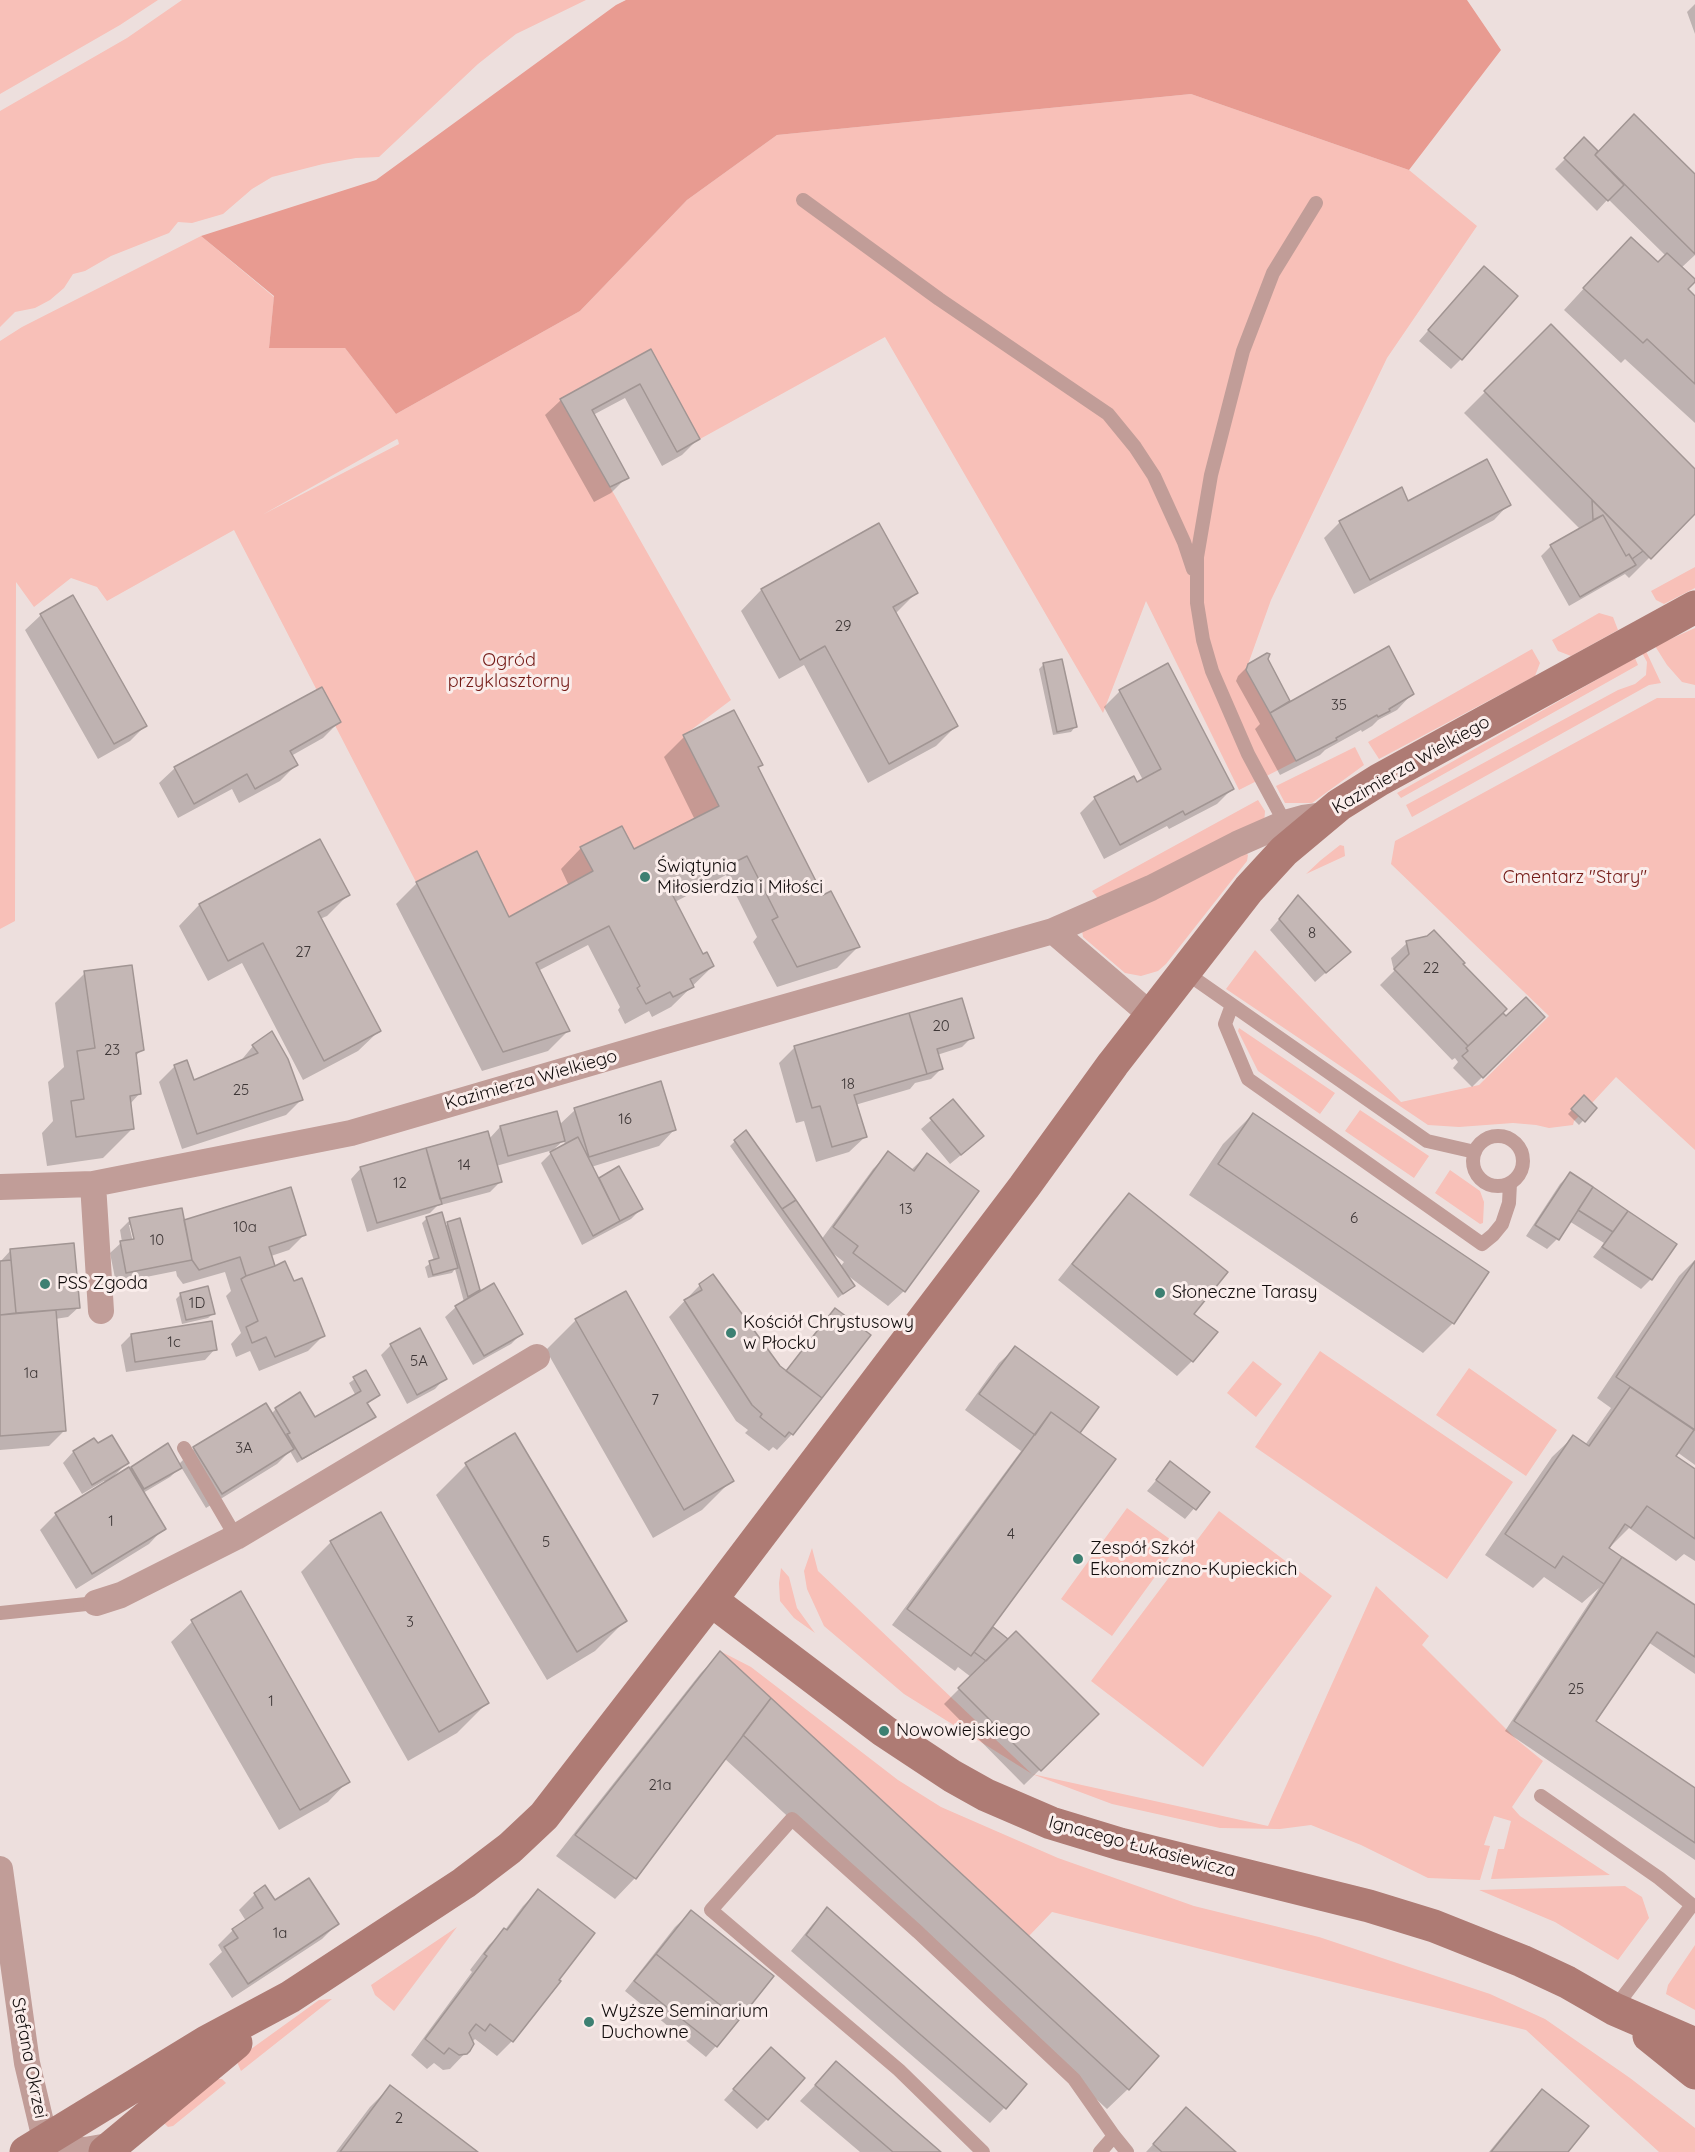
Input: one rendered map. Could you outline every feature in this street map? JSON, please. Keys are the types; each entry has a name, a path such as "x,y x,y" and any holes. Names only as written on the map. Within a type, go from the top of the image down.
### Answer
{"street":[{"name":"Kazimierza Wielkiego","path":"0,1187 93,1184 351,1133 1053,931 1151,888 1237,844 1285,823 1325,815 1378,780 1695,607"},
{"path":"40,2148 206,2042 290,1997 464,1883 510,1848 544,1816 711,1600 1249,889 1284,851 1325,815"},
{"path":"1053,931 1151,1016"},
{"path":"93,1184 100,1311"},
{"path":"96,1603 121,1595 236,1537 537,1357"},
{"name":"Ignacego Łukasiewicza","path":"711,1600 884,1731 952,1776 986,1795 1051,1823 1120,1844 1369,1906 1434,1926 1522,1961 1567,1982 1614,2009 1695,2044"},
{"name":"Stefana Okrzei","path":"0,1869 40,2148"},
{"path":"40,2148 110,2149 290,1997"},
{"name":"Ignacego Łukasiewicza","path":"1614,2009 1695,2073"}],"lane":[{"path":"803,200 939,299 1108,414 1135,447 1154,476 1184,542 1197,579"},
{"path":"1285,823 1248,754 1212,672 1203,640 1197,603 1197,557 1210,475 1243,351 1273,273 1316,203"},
{"path":"1185,972 1426,1141 1474,1152"},
{"path":"1232,1005 1225,1024 1248,1079 1482,1244 1502,1224 1509,1203 1510,1183"},
{"path":"1491,1137 1504,1137 1514,1142 1521,1152 1523,1164 1519,1175 1510,1183 1498,1186 1487,1183 1478,1176 1473,1164 1474,1152 1481,1143 1491,1137"},
{"path":"184,1448 236,1537"},
{"path":"0,1613 96,1603"},
{"path":"1541,1796 1659,1878 1692,1905 1614,2009"},
{"path":"983,2152 899,2070 711,1910 792,1820 918,1932 1074,2079 1127,2152"},
{"path":"1100,2152 1114,2136"}],"green space":[{"path":"0,0 158,0 120,25 0,94"},
{"path":"182,0 586,0 516,34 478,64 379,157 356,158 323,164 272,177 252,189 223,214 192,223 178,222 169,233 111,256 85,271 73,274 64,288 50,300 35,308 15,312 0,327 0,111 127,38"},
{"name":"Ogród przyklasztorny","path":"1191,94 1409,170 1477,226 1387,358 1271,600 1246,670 1296,761 1239,790 1146,601 1103,713 885,337 700,439 651,350 560,399 731,700 683,736 719,806 634,849 622,826 581,847 593,871 509,917 476,851 416,882 234,530 107,601 97,587 71,578 34,607 16,582 15,921 0,929 0,341 22,327 201,236 274,297 269,348 345,348 396,414 580,311 687,200 777,135","holes":["397,439 399,444 262,515"]},
{"path":"1695,567 1695,588 1664,604 1656,600 1651,591"},
{"path":"1599,613 1613,617 1618,630 1571,656 1558,651 1552,640"},
{"path":"1695,628 1695,685 1682,682 1667,665 1655,646"},
{"path":"1532,649 1540,663 1535,676 1379,759 1368,742"},
{"path":"1645,649 1661,683 1649,685 1412,817 1406,805 1618,690 1635,684 1646,675 1647,662 1641,651"},
{"path":"1635,658 1638,665 1401,798 1397,793"},
{"name":"Cmentarz \"Stary\"","path":"1657,698 1695,698 1695,1150 1616,1077 1592,1103 1584,1095 1579,1116 1573,1125 1549,1128 1513,1123 1459,1127 1428,1125 1226,989 1255,950 1401,1102 1479,1085 1549,1016 1391,864 1395,841"},
{"path":"1355,747 1364,765 1312,803 1285,803 1276,786"},
{"path":"1258,800 1265,811 1264,825 1100,901 1092,891"},
{"path":"1340,845 1344,846 1345,856 1306,874 1321,860"},
{"path":"1246,853 1247,861 1166,964 1158,971 1141,976 1125,973 1083,937 1082,930 1099,921 1139,907"},
{"path":"1239,1028 1335,1093 1320,1114 1258,1071 1238,1031"},
{"path":"1360,1110 1429,1156 1414,1178 1345,1131"},
{"path":"1450,1170 1480,1191 1484,1202 1483,1223 1480,1224 1435,1193"},
{"path":"1320,1351 1513,1482 1447,1579 1255,1447"},
{"path":"1253,1361 1282,1384 1256,1417 1227,1393"},
{"path":"1469,1368 1557,1430 1526,1476 1436,1415"},
{"path":"1127,1508 1178,1545 1112,1636 1061,1599"},
{"path":"1219,1511 1332,1596 1203,1767 1091,1681"},
{"path":"812,1548 818,1571 1032,1774 904,1694 824,1626 807,1589 804,1571"},
{"path":"781,1568 789,1577 797,1608 815,1633 794,1618 780,1601"},
{"path":"1376,1586 1429,1636 1422,1645 1516,1739 1543,1761 1512,1807 1520,1816 1610,1875 1491,1879 1498,1849 1504,1849 1511,1821 1494,1816 1484,1845 1490,1846 1480,1880 1428,1878 1361,1845 1311,1825 1280,1829 1220,1828 1112,1804 1032,1774 1268,1826"},
{"path":"720,1651 751,1667 898,1780 941,1807 1058,1858 1194,1906 1319,1937 1490,1994 1545,2019 1630,2078 1695,2128 1695,2152 1659,2152 1526,2030 1052,1912 1029,1936"},
{"path":"1625,1886 1642,1897 1649,1918 1618,1960 1555,1922 1479,1890"},
{"path":"457,1927 394,2011 375,1995 371,1985"},
{"path":"1695,1945 1695,2010 1666,1994 1668,1985"},
{"path":"332,1999 241,2071 237,2062 240,2057 319,2000"},
{"path":"214,2079 222,2079 226,2083 173,2126 168,2127 163,2122"}],"shaded area":[{"path":"626,0 1467,0 1501,50 1409,170 1191,94 777,135 687,200 580,311 396,414 345,348 269,348 274,296 201,236 376,180"}],"building":[{"path":"1634,114 1695,174 1695,254 1595,155"},
{"path":"1584,137 1598,151 1595,155 1624,185 1608,201 1564,158"},
{"path":"1631,237 1658,262 1667,253 1695,279 1688,289 1695,296 1695,384 1647,339 1643,343 1583,288"},
{"path":"1484,266 1518,296 1462,360 1428,330"},
{"path":"1551,324 1695,469 1695,514 1651,559 1484,391"},
{"path":"651,349 700,439 677,452 640,384 592,410 629,478 610,487 560,399"},
{"path":"1487,459 1511,505 1370,580 1339,521 1402,487 1408,501"},
{"path":"1592,500 1643,551 1632,559 1629,554 1626,556 1603,515 1593,520"},
{"path":"1603,515 1626,556 1629,554 1636,565 1580,597 1550,545"},
{"path":"879,523 918,593 893,607 958,726 889,764 825,646 800,660 761,589"},
{"path":"73,595 147,726 114,744 40,614"},
{"path":"1389,646 1414,694 1389,709 1390,711 1378,717 1377,715 1336,738 1337,740 1296,761 1270,713"},
{"path":"1267,653 1270,654 1268,659 1290,701 1270,713 1246,670 1248,664"},
{"path":"1062,659 1077,727 1057,732 1043,663"},
{"path":"1168,663 1234,789 1185,815 1183,811 1120,845 1094,797 1134,776 1137,782 1161,769 1119,690"},
{"path":"322,687 341,722 290,751 298,765 255,789 247,774 194,804 174,767"},
{"name":"Świątynia Miłosierdzia i Miłości","path":"734,710 763,765 758,767 823,895 831,891 860,947 797,967 772,920 778,917 747,856 672,894 703,954 707,952 714,966 690,979 694,987 673,997 670,992 646,1004 637,988 640,986 609,926 536,963 570,1031 503,1052 416,882 477,851 509,917 593,871 580,847 622,826 634,849 719,806 683,735"},
{"path":"320,839 350,895 318,912 381,1031 324,1061 263,943 228,961 199,904"},
{"path":"1298,895 1351,952 1326,973 1279,919"},
{"path":"1434,930 1507,1009 1468,1046 1394,969 1409,954 1406,941 1427,936"},
{"path":"132,965 144,1050 136,1053 141,1094 130,1096 134,1129 76,1137 71,1101 84,1099 77,1051 95,1048 84,971"},
{"path":"1526,997 1545,1017 1483,1078 1462,1056 1468,1051 1466,1048 1503,1013 1506,1016"},
{"path":"962,998 974,1038 937,1049 943,1069 927,1074 909,1013"},
{"path":"909,1013 927,1074 854,1095 867,1137 832,1147 820,1106 812,1108 794,1046"},
{"path":"272,1031 288,1059 303,1100 197,1134 174,1065 187,1060 194,1080 258,1053 252,1045"},
{"path":"661,1081 676,1130 589,1157 574,1108"},
{"path":"1584,1095 1597,1108 1585,1122 1571,1109"},
{"path":"953,1099 984,1136 961,1155 930,1118"},
{"path":"557,1111 565,1141 508,1156 500,1126"},
{"path":"1253,1113 1489,1272 1454,1324 1218,1164"},
{"path":"746,1130 796,1200 782,1209 734,1140"},
{"path":"488,1131 502,1182 440,1199 426,1148"},
{"path":"578,1137 620,1221 593,1236 550,1152"},
{"path":"426,1148 442,1204 377,1223 360,1167"},
{"path":"888,1151 914,1171 927,1153 979,1191 905,1292 853,1253 858,1246 833,1227"},
{"path":"619,1166 643,1209 620,1221 599,1178"},
{"path":"1570,1172 1593,1187 1559,1240 1535,1225"},
{"path":"291,1187 306,1235 269,1247 275,1266 246,1276 240,1257 199,1270 192,1260 184,1220"},
{"path":"1593,1187 1628,1211 1613,1232 1578,1210"},
{"name":"Słoneczne Tarasy","path":"1129,1193 1228,1272 1194,1314 1218,1332 1193,1362 1072,1264"},
{"path":"796,1200 855,1286 843,1294 782,1209"},
{"path":"182,1208 192,1260 126,1273 120,1241 134,1239 129,1218"},
{"path":"1628,1211 1677,1244 1652,1280 1602,1247"},
{"path":"442,1212 458,1268 433,1275 429,1261 439,1258 426,1217"},
{"path":"460,1218 480,1290 468,1297 447,1222"},
{"name":"PSS Zgoda","path":"74,1243 80,1308 16,1313 10,1249"},
{"path":"11,1260 16,1313 0,1315 0,1261"},
{"path":"285,1261 294,1281 302,1278 325,1336 275,1357 266,1337 252,1343 246,1327 258,1321 241,1279"},
{"path":"1695,1261 1695,1430 1616,1377"},
{"name":"Kościół Chrystusowy w Płocku","path":"713,1274 780,1366 822,1398 793,1435 789,1432 785,1437 760,1417 762,1414 752,1405 684,1300 702,1290 699,1284"},
{"path":"494,1283 523,1334 484,1356 455,1306"},
{"path":"208,1286 215,1314 186,1320 180,1293"},
{"path":"626,1291 734,1481 684,1510 575,1319"},
{"path":"835,1308 871,1335 822,1398 786,1371"},
{"path":"56,1310 66,1431 0,1436 0,1315"},
{"path":"212,1321 217,1350 135,1362 131,1334"},
{"path":"420,1328 447,1379 417,1395 390,1344"},
{"path":"1015,1346 1099,1407 1080,1433 1051,1412 1035,1435 979,1394"},
{"path":"366,1370 380,1395 367,1403 376,1417 302,1459 275,1408 300,1392 315,1417 361,1391 353,1377"},
{"path":"1630,1387 1694,1430 1676,1456 1695,1469 1695,1539 1647,1506 1631,1528 1625,1524 1609,1548 1622,1557 1604,1584 1563,1556 1555,1568 1505,1534 1573,1435 1589,1446"},
{"path":"266,1403 294,1449 222,1494 193,1447"},
{"path":"1051,1412 1116,1459 971,1656 907,1609"},
{"path":"515,1433 627,1621 577,1652 465,1463"},
{"path":"112,1435 129,1463 92,1485 73,1451 94,1438 98,1443"},
{"path":"168,1443 182,1468 144,1489 131,1467"},
{"path":"1170,1461 1210,1492 1196,1510 1156,1480"},
{"path":"129,1467 166,1529 92,1574 55,1513"},
{"path":"381,1512 489,1703 439,1732 330,1541"},
{"path":"1622,1557 1695,1605 1695,1657 1657,1632 1596,1721 1695,1788 1695,1843 1514,1721"},
{"path":"241,1591 350,1782 300,1810 191,1620"},
{"path":"993,1627 1008,1639 986,1661 974,1652"},
{"path":"1016,1631 1099,1714 1041,1771 958,1688"},
{"path":"720,1651 771,1698 636,1879 575,1835"},
{"path":"771,1698 1159,2056 1129,2090 743,1735"},
{"path":"309,1878 339,1924 248,1984 224,1947 238,1938 232,1929 263,1908 254,1893 265,1885 275,1900"},
{"path":"538,1889 595,1933 513,2042 490,2024 485,2031 476,2024 469,2033 474,2044 467,2054 459,2055 449,2048 444,2054 425,2039 487,1956 484,1954 504,1928 507,1930"},
{"path":"827,1907 1027,2084 1006,2109 806,1935"},
{"path":"691,1910 774,1976 739,2020 656,1954"},
{"path":"656,1954 739,2020 717,2047 634,1981"},
{"path":"771,2047 805,2078 768,2120 733,2089"},
{"path":"836,2061 941,2152 893,2152 815,2085"},
{"path":"390,2085 478,2152 340,2152"},
{"path":"1542,2089 1589,2126 1568,2152 1491,2152"},
{"path":"1186,2107 1236,2152 1162,2152 1153,2144"}],"place":[{"name":"Świątynia Miłosierdzia i Miłości","path":"645,877"},
{"name":"PSS Zgoda","path":"45,1284"},
{"name":"Słoneczne Tarasy","path":"1160,1293"},
{"name":"Kościół Chrystusowy w Płocku","path":"731,1333"},
{"name":"Zespół Szkół Ekonomiczno-Kupieckich","path":"1078,1559"},
{"name":"Nowowiejskiego","path":"884,1731"},
{"name":"Wyższe Seminarium Duchowne","path":"589,2022"}]}
